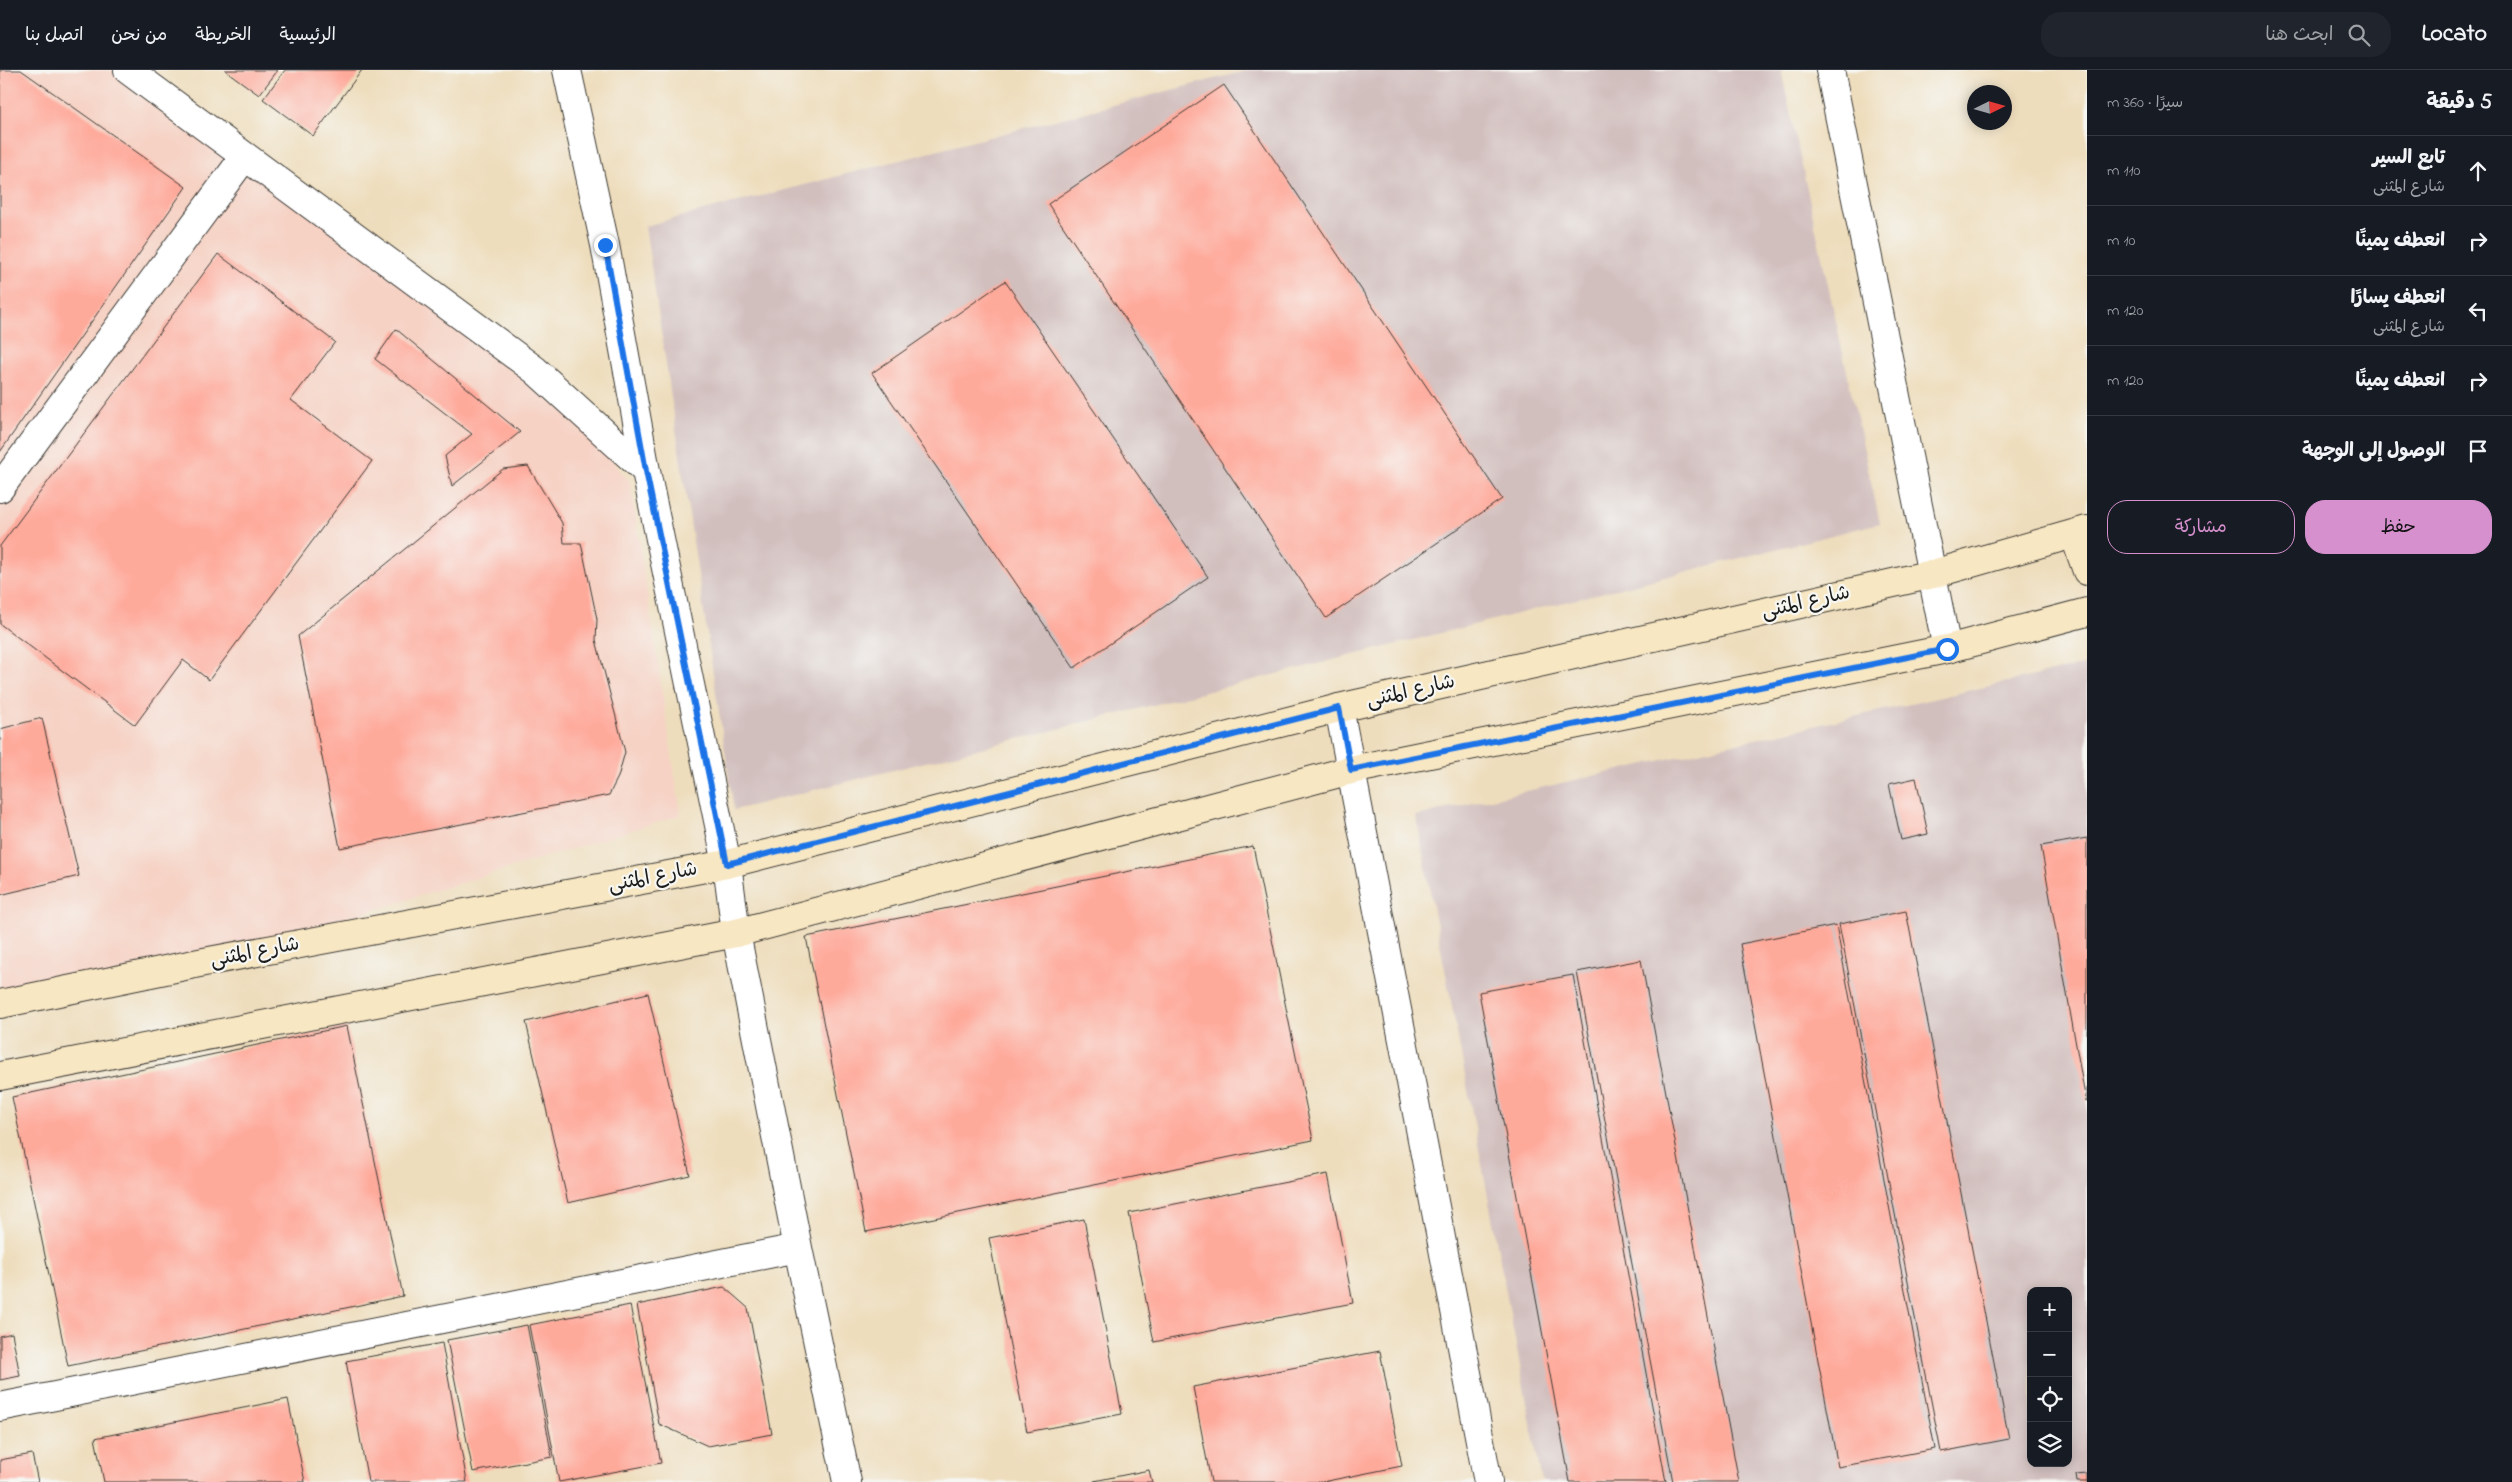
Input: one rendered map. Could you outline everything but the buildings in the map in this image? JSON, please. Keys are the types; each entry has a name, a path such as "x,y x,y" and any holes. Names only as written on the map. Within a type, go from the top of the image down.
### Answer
{"street":[{"path":"128,70 535,370 646,471"},
{"path":"567,70 605,245 646,471 727,864 736,933 798,1248 847,1482"},
{"path":"1830,70 1934,574 1947,649"},
{"path":"0,488 245,156"},
{"path":"2080,532 2087,571"},
{"name":"شارع المثنى","path":"0,1004 204,962 727,864 1339,708 1934,574 2080,532"},
{"path":"0,1076 736,933 1351,770 1947,649 2087,612"},
{"path":"1339,708 1488,1482"},
{"path":"0,1406 798,1248"}],"shaded area":[{"path":"0,70 128,70 535,370 630,482 681,815 204,962 0,1004"},
{"path":"1249,70 1781,70 1880,523 734,810 645,226"},
{"path":"2087,664 2087,1482 1542,1482 1416,816"}],"route":[{"path":"605,245 646,471 727,864 1339,708 1351,770 1947,649"}]}
